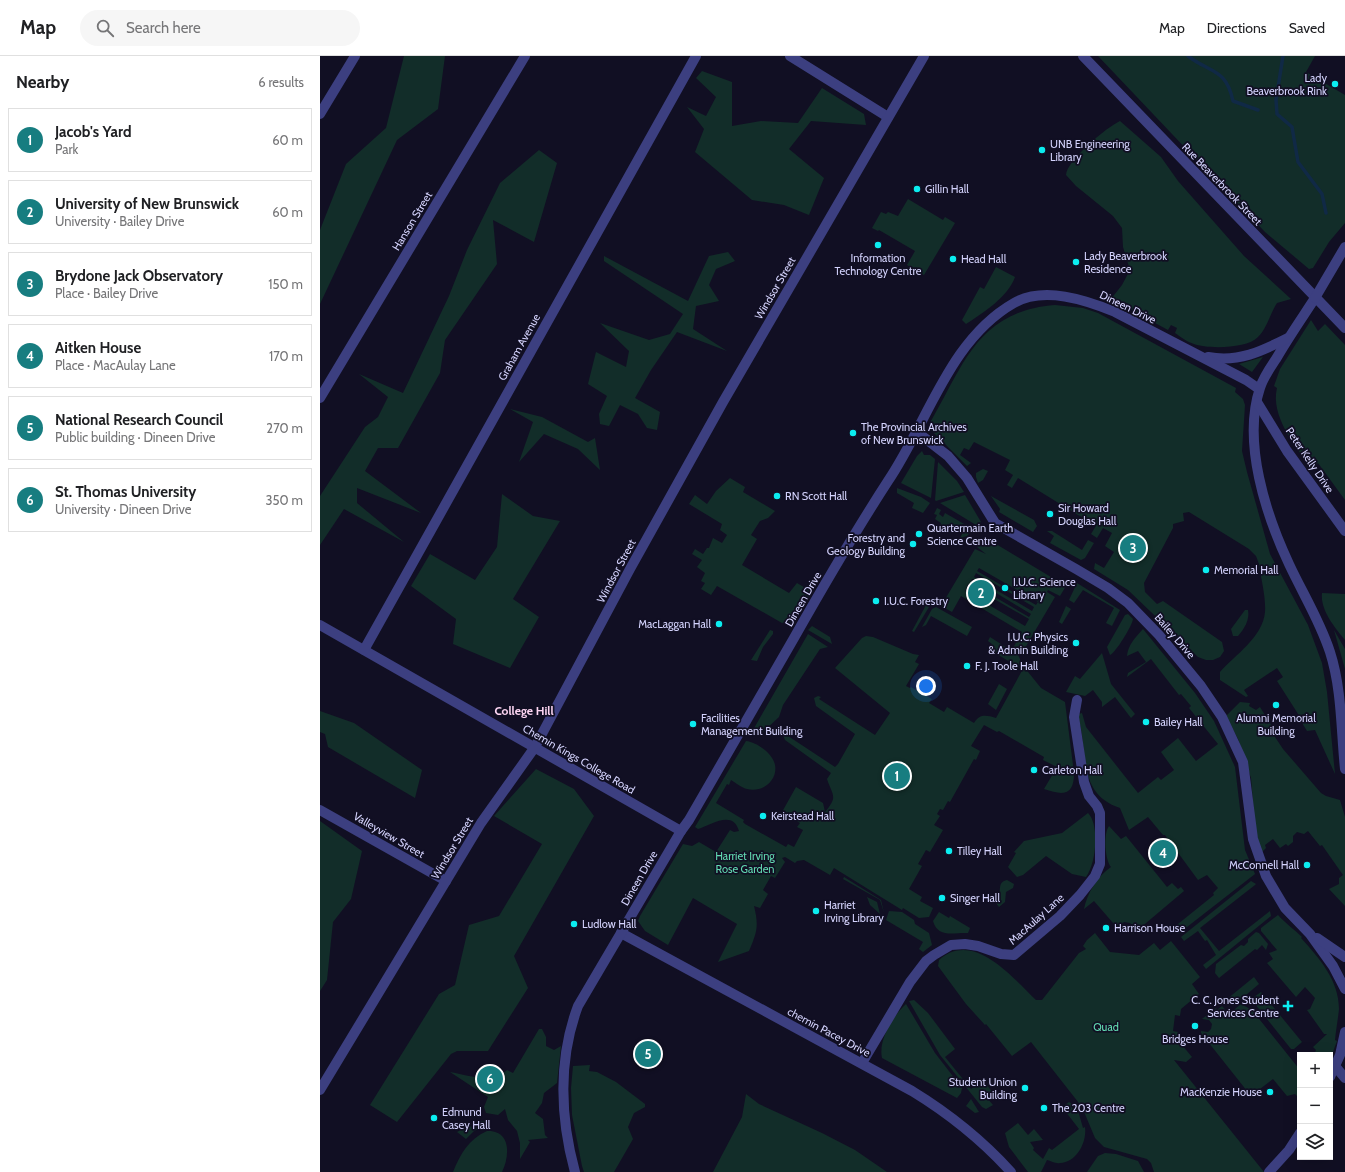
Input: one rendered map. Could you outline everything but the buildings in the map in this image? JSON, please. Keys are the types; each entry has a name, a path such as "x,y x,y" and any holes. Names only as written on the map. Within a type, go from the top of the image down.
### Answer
{"street":[{"path":"320,114 355,56"},
{"name":"Graham Avenue","path":"364,650 696,56"},
{"path":"790,56 888,117"},
{"name":"Windsor Street","path":"320,1090 481,822 535,747 630,569 723,402 924,56"},
{"name":"Rue Beaverbrook Street","path":"1083,56 1345,328"},
{"name":"Hanson Street","path":"320,398 522,57"},
{"path":"1345,247 1315,298 1288,338 1260,389 1257,402 1255,440 1259,479 1276,534 1289,565 1318,623 1330,653 1338,687 1345,769"},
{"name":"Dineen Drive","path":"576,1172 568,1143 563,1091 569,1036 578,1006 681,831 689,820 842,555 917,432 947,376 973,336 992,318 1025,298 1059,297 1094,303 1115,312 1246,380 1260,389"},
{"path":"1196,355 1222,360 1232,360 1258,352 1288,338"},
{"name":"Peter Kelly Drive","path":"1257,402 1288,451 1345,531"},
{"name":"Bailey Drive","path":"917,432 948,456 967,478 995,523 1108,588 1128,604 1159,635 1213,702 1234,740 1243,762 1253,839 1258,858 1278,898 1310,934 1333,966 1345,989"},
{"name":"Chemin Kings College Road","path":"320,625 681,831"},
{"name":"MacAulay Lane","path":"862,1063 910,982 926,961 946,947 958,944 971,944 1001,954 1014,955 1060,916 1095,876 1101,856 1100,813 1097,806 1089,796 1084,782 1074,718 1077,700"},
{"name":"Valleyview Street","path":"320,810 446,881"},
{"name":"chemin Pacey Drive","path":"621,933 912,1091 975,1136 1011,1172"},
{"name":"Bailey Drive","path":"1310,934 1345,957"},
{"path":"1333,1070 1342,1050 1345,1032"},
{"path":"1335,1066 1345,1078"},
{"path":"1269,1172 1289,1150 1297,1138"}],"green space":[{"path":"404,56 445,56 438,109 397,140 320,304 320,230 346,164 386,128"},
{"path":"1098,56 1315,56 1306,72 1345,95 1345,223 1329,242 1313,268 1309,269 1265,232"},
{"path":"702,71 732,82 732,126 761,121 798,123 822,88 864,114 866,125 811,121 789,149 824,178 809,215 784,205 752,200 695,152 704,129 687,107 706,116 716,97 696,78"},
{"path":"1120,121 1161,157 1178,181 1244,256 1291,299 1277,303 1264,329 1253,341 1227,347 1200,346 1186,341 1175,333 1177,328 1171,325 1168,330 1111,299 1122,285 1130,270 1123,247 1122,228 1113,216 1076,186 1066,175 1073,161 1088,145"},
{"path":"539,150 557,163 534,242 493,220 497,264 445,340 440,373 398,448 378,448 365,471 421,513 357,488 357,503 404,542 344,509 320,545 320,496 365,427 378,417 388,397 359,374 403,393 449,296 467,250 500,183"},
{"path":"908,199 943,220 945,217 955,223 924,275 907,265 915,251 879,230 878,231 872,228 881,212 886,214 888,212 898,216"},
{"path":"728,252 735,261 716,269 709,285 719,301 696,306 693,329 727,351 677,332 651,370 635,398 660,412 657,430 647,428 638,414 620,405 609,426 600,424 599,414 607,396 588,384 596,352 626,367 629,351 600,323 649,340 670,334 683,314 604,261 604,256 688,301 709,256"},
{"path":"996,267 1015,277 1012,284 1001,298 966,324 962,320 980,287 984,289"},
{"path":"1055,305 1083,308 1098,313 1236,388 1235,392 1243,399 1245,405 1242,451 1270,554 1308,625 1322,663 1327,692 1335,774 1315,730 1307,731 1299,718 1300,717 1277,681 1283,677 1277,668 1244,690 1248,696 1246,697 1220,680 1220,672 1247,645 1259,630 1265,612 1265,600 1259,564 1256,556 1249,549 1189,512 1183,513 1184,521 1173,524 1173,528 1144,583 1145,592 1157,604 1163,601 1222,642 1224,651 1220,657 1213,660 1206,660 1198,657 1128,590 1094,569 1095,563 1104,568 1114,552 1105,546 1112,533 1103,528 1097,538 1091,534 1097,524 1078,515 1018,478 1012,488 1007,485 1013,475 1005,470 1010,460 974,442 969,450 964,448 960,455 971,463 967,466 929,428 931,421 964,361 976,344 991,329 1008,318 1029,309"},
{"path":"1311,320 1318,331 1325,324 1345,345 1345,500 1318,463 1311,468 1298,451 1286,431 1277,409 1277,388 1274,386 1280,369"},
{"path":"1263,357 1252,372 1239,364"},
{"path":"510,409 542,417 588,442 595,438 600,470 578,449 544,434 519,462 533,422"},
{"path":"922,451 924,455 930,455 935,459 931,498 901,483 917,456"},
{"path":"938,462 957,481 964,492 936,501 935,500"},
{"path":"983,469 988,471 983,480 978,483 976,473"},
{"path":"730,478 745,487 743,492 775,511 768,518 760,521 751,535 757,539 742,565 789,593 797,583 812,592 795,621 782,623 717,586 711,595 701,589 705,583 701,581 705,573 697,567 702,560 692,554 695,549 703,554 707,548 709,548 713,538 722,543 727,535 720,530 722,524 689,504 695,495 707,504 716,491"},
{"path":"897,488 921,497 930,503 923,513 912,508 914,503 897,493"},
{"path":"502,494 533,516 560,521 513,599 539,617 510,668 453,644 456,619 411,586 430,554 475,580 497,547"},
{"path":"965,495 981,522 976,525 940,503"},
{"path":"991,496 1034,520 1037,526 1033,532 999,512 1000,509"},
{"path":"937,508 941,510 939,514 943,517 945,513 973,529 967,536 960,538 963,532 950,525 947,529 940,525 941,523 935,519 937,515 934,514"},
{"path":"1047,531 1052,531 1082,550 1088,540 1094,543 1085,558 1081,560 1050,543 1054,536"},
{"path":"986,538 1066,586 1060,596 1048,590 1047,592 1055,597 1022,653 1013,648 1022,632 961,596 952,612 941,606 975,549 986,554 977,547","holes":["979,568 1038,602 1036,605 977,571","976,573 1034,607 1032,611 974,577","973,579 1031,614 1029,617 971,583","968,584 1029,619 1025,626 965,591"]},
{"path":"1077,583 1120,610 1112,626 1106,623 1114,608 1083,590 1074,603 1069,600"},
{"path":"1322,593 1345,594 1345,640 1329,618 1323,606"},
{"path":"926,605 929,607 914,632 912,631"},
{"path":"1066,606 1071,609 1062,624 1059,622"},
{"path":"936,607 972,627 967,636 931,616 926,625 922,627 932,609"},
{"path":"1245,610 1248,610 1246,624 1238,636 1233,636 1231,629"},
{"path":"1128,614 1133,619 1132,622 1120,644 1110,655 1107,647 1125,615"},
{"path":"812,626 830,637 832,644 808,630"},
{"path":"1143,629 1195,693 1214,721 1235,767 1245,850 1255,874 1178,934 1173,928 1214,895 1213,893 1218,888 1207,875 1198,880 1165,835 1163,835 1148,817 1129,830 1120,808 1107,802 1097,793 1087,772 1079,720 1079,714 1082,713 1086,727 1138,793 1158,777 1161,780 1174,770 1161,752 1178,738 1196,761 1218,744 1189,708 1191,706 1181,694 1179,695 1151,659 1127,677 1128,673 1146,662 1138,651 1127,656 1130,645"},
{"path":"770,630 773,631 773,634 763,647 757,661 751,660"},
{"path":"1334,630 1345,649 1345,669"},
{"path":"808,634 828,647 820,649 783,705 779,717 763,732 756,732 753,730"},
{"name":"Harriet Irving Rose Garden","path":"866,636 873,637 913,654 919,655 915,662 919,664 906,686 911,687 932,699 929,703 944,712 947,707 974,723 978,718 983,716 996,718 1024,667 1041,688 1065,702 1074,773 1072,786 1066,792 1061,793 1044,789 1057,767 1043,760 1044,757 999,731 997,732 984,725 971,746 980,751 976,760 974,759 950,802 948,801 943,810 940,809 937,814 940,816 934,825 943,830 930,852 926,850 918,864 922,866 909,889 922,897 920,901 933,908 929,917 919,918 903,908 902,910 834,868 830,875 804,860 797,861 795,863 785,857 782,858 785,862 775,878 771,876 763,890 768,894 760,908 754,906 757,924 754,939 749,951 718,962 737,924 693,898 668,945 645,931 638,921 640,916 683,844 692,846 699,842 716,852 730,830 734,832 739,831 736,824 727,820 721,820 698,829 695,827 746,741 759,746 768,753 774,761 775,771 771,781 758,789 753,790 743,788 731,780 716,803 744,820 743,822 745,824 786,847 788,844 794,847 803,830 797,827 800,823 782,812 796,787 823,803 825,812 832,803 833,796 827,779 831,773 785,740 783,735 785,734 835,767 838,764 855,734 816,706 814,698 818,696 821,697 819,699 875,735 890,713 835,668 862,638"},
{"path":"990,637 1018,655 1020,659 1020,668 990,650 992,644 988,641"},
{"path":"1102,653 1111,684 1135,714 1131,718 1115,697 1102,707 1102,702 1093,690 1085,696 1066,692 1075,676 1080,679"},
{"path":"999,684 1007,689 996,710 988,704"},
{"path":"1240,702 1250,703 1249,706 1256,710 1260,707 1273,728 1275,727 1277,731 1273,734 1283,749 1321,793 1340,800 1345,817 1345,906 1329,889 1339,884 1339,878 1343,875 1322,845 1320,846 1308,831 1304,834 1297,832 1293,836 1293,842 1288,846 1286,844 1280,848 1273,839 1265,845 1266,848 1261,853 1255,827 1251,778 1238,739 1226,716"},
{"path":"320,711 354,723 422,770 415,798 328,747 325,734 320,732"},
{"path":"536,769 574,789 594,816 514,956 528,988 488,1051 457,1051 451,1054 397,1122 370,1105 439,994 455,985 469,925 499,916 542,844 494,816"},
{"path":"1088,813 1094,826 1095,845 1092,863 1086,877 1072,874 1046,856 1023,875 1017,877 1008,867 1016,853 1014,852 1024,841 1062,833"},
{"path":"320,821 362,851 351,899 333,922 327,980 320,991"},
{"path":"1109,826 1121,839 1126,836 1167,887 1172,883 1178,889 1181,887 1184,891 1133,934 1133,926 1130,923 1124,922 1120,925 1120,931 1094,901 1084,909 1085,903 1094,885 1111,867 1107,859 1105,841"},
{"path":"844,877 881,900 884,913 880,900 843,879"},
{"path":"1007,880 1014,884 1013,888 1006,892 1005,902 999,907 992,898 999,895 1002,882"},
{"path":"1251,881 1256,884 1200,928 1219,951 1270,911 1271,916 1206,969 1203,965 1216,955 1207,940 1205,941 1198,931 1184,941 1181,937"},
{"path":"867,897 877,902 880,914 870,905"},
{"path":"889,911 902,912 914,920 915,924 929,933 932,945 923,952 919,949 923,942 886,920"},
{"path":"939,912 949,918 950,916 970,928 968,933 948,933 939,930 935,927 933,921"},
{"path":"1278,915 1302,937 1301,938 1315,953 1327,970 1336,988 1339,1009 1335,1040 1337,1041 1333,1052 1315,1052 1316,1050 1313,1047 1327,1034 1324,1034 1307,1010 1310,1009 1315,998 1305,987 1296,997 1267,963 1273,959 1269,953 1277,950 1261,931 1261,928"},
{"path":"1256,932 1259,933 1268,944 1266,950 1262,945 1257,950 1255,949 1219,978 1215,973 1216,964 1241,945 1244,946 1248,942 1248,939"},
{"name":"Quad","path":"1095,933 1110,952 1139,955 1154,943 1160,950 1171,941 1200,977 1192,984 1199,994 1181,1009 1180,1016 1175,1015 1173,1031 1178,1032 1177,1039 1192,1057 1186,1062 1174,1060 1264,1172 1154,1172 1151,1163 1147,1159 1104,1147 1095,1138 1082,1107 1031,1042 1012,1056 986,1024 985,1025 966,1004 938,966 939,960 952,952 965,950 979,953 992,960 1016,980 1036,1000 1042,1000 1079,953 1086,949 1083,946"},
{"path":"1254,977 1259,984 1233,1006 1227,999"},
{"path":"1261,992 1302,1042 1294,1049 1291,1049 1251,999"},
{"path":"914,1000 928,1013 955,1049 945,1057 971,1089 983,1080 993,1093 987,1098 993,1105 986,1109 982,1107 940,1055 909,1001"},
{"path":"906,1004 935,1053 962,1088 961,1093 957,1098 882,1058 881,1051 884,1036 896,1015"},
{"path":"1241,1004 1252,1010 1297,1066 1297,1096 1295,1094 1287,1096 1273,1079 1251,1096 1201,1033 1201,1031 1208,1032 1211,1029 1212,1024 1209,1020 1202,1019 1216,1008 1217,1010 1222,1006 1229,1014"},
{"path":"539,1029 542,1029 546,1037 546,1046 554,1050 561,1046 557,1083 544,1093 542,1103 535,1113 543,1119 545,1135 548,1138 528,1140 530,1142 520,1159 520,1143 517,1131 508,1120 505,1109 498,1115 486,1113 484,1107 488,1097 450,1072 480,1078 495,1077 501,1075 507,1070 513,1073"},
{"path":"590,1065 589,1071 597,1072 616,1082 645,1104 645,1107 634,1113 628,1127 633,1139 614,1172 584,1172 582,1166 572,1115 571,1088 573,1066"},
{"path":"746,1094 759,1104 855,1150 887,1172 713,1172 742,1117"},
{"path":"971,1099 979,1112 975,1113 966,1106"},
{"path":"1069,1102 1077,1107 1083,1128 1085,1127 1084,1139 1080,1150 1066,1162 1057,1163 1047,1160 1041,1172 1028,1172 1009,1147 1005,1133 1018,1123 1028,1135 1034,1129 1043,1140 1030,1142 1034,1148 1033,1150 1043,1159 1049,1148 1052,1150 1079,1129 1062,1107"},
{"path":"481,1121 485,1121 485,1126 474,1131 466,1139 457,1132 468,1126 475,1127 475,1125 481,1124"},
{"path":"487,1131 495,1132 501,1135 504,1139 507,1152 505,1166 502,1172 453,1172 459,1159 470,1143 475,1138"},
{"path":"1105,1153 1116,1154 1138,1161 1144,1172 1087,1172 1098,1156"}],"waterway":[{"path":"1188,56 1216,72 1226,82 1233,101 1258,110"},
{"path":"1283,56 1276,100 1277,114 1292,127 1298,162 1322,194 1326,213"}],"place":[{"name":"Lady Beaverbrook Rink","path":"1335,84"},
{"name":"UNB Engineering Library","path":"1042,150"},
{"name":"Gillin Hall","path":"917,189"},
{"name":"Information Technology Centre","path":"878,245"},
{"name":"Head Hall","path":"953,259"},
{"name":"Lady Beaverbrook Residence","path":"1076,262"},
{"name":"The Provincial Archives of New Brunswick","path":"853,433"},
{"name":"RN Scott Hall","path":"777,496"},
{"name":"Sir Howard Douglas Hall","path":"1050,514"},
{"name":"Quartermain Earth Science Centre","path":"919,534"},
{"name":"Forestry and Geology Building","path":"913,544"},
{"name":"Brydone Jack Observatory","path":"1133,548"},
{"name":"Memorial Hall","path":"1206,570"},
{"name":"I.U.C. Science Library","path":"1005,588"},
{"name":"University of New Brunswick","path":"981,593"},
{"name":"I.U.C. Forestry","path":"876,601"},
{"name":"MacLaggan Hall","path":"719,624"},
{"name":"I.U.C. Physics & Admin Building","path":"1076,643"},
{"name":"F. J. Toole Hall","path":"967,666"},
{"name":"Alumni Memorial Building","path":"1276,705"},
{"name":"Bailey Hall","path":"1146,722"},
{"name":"Facilities Management Building","path":"693,724"},
{"name":"Carleton Hall","path":"1034,770"},
{"name":"Jacob's Yard","path":"897,776"},
{"name":"Keirstead Hall","path":"763,816"},
{"name":"Tilley Hall","path":"949,851"},
{"name":"Aitken House","path":"1163,853"},
{"name":"McConnell Hall","path":"1307,865"},
{"name":"Singer Hall","path":"942,898"},
{"name":"Harriet Irving Library","path":"816,911"},
{"name":"Ludlow Hall","path":"574,924"},
{"name":"Harrison House","path":"1106,928"},
{"name":"C. C. Jones Student Services Centre","path":"1288,1006"},
{"name":"Bridges House","path":"1195,1026"},
{"name":"National Research Council","path":"648,1054"},
{"name":"St. Thomas University","path":"490,1079"},
{"name":"Student Union Building","path":"1025,1088"},
{"name":"MacKenzie House","path":"1270,1092"},
{"name":"The 203 Centre","path":"1044,1108"},
{"name":"Edmund Casey Hall","path":"434,1118"}],"district":[{"name":"College Hill","path":"524,710"}]}
